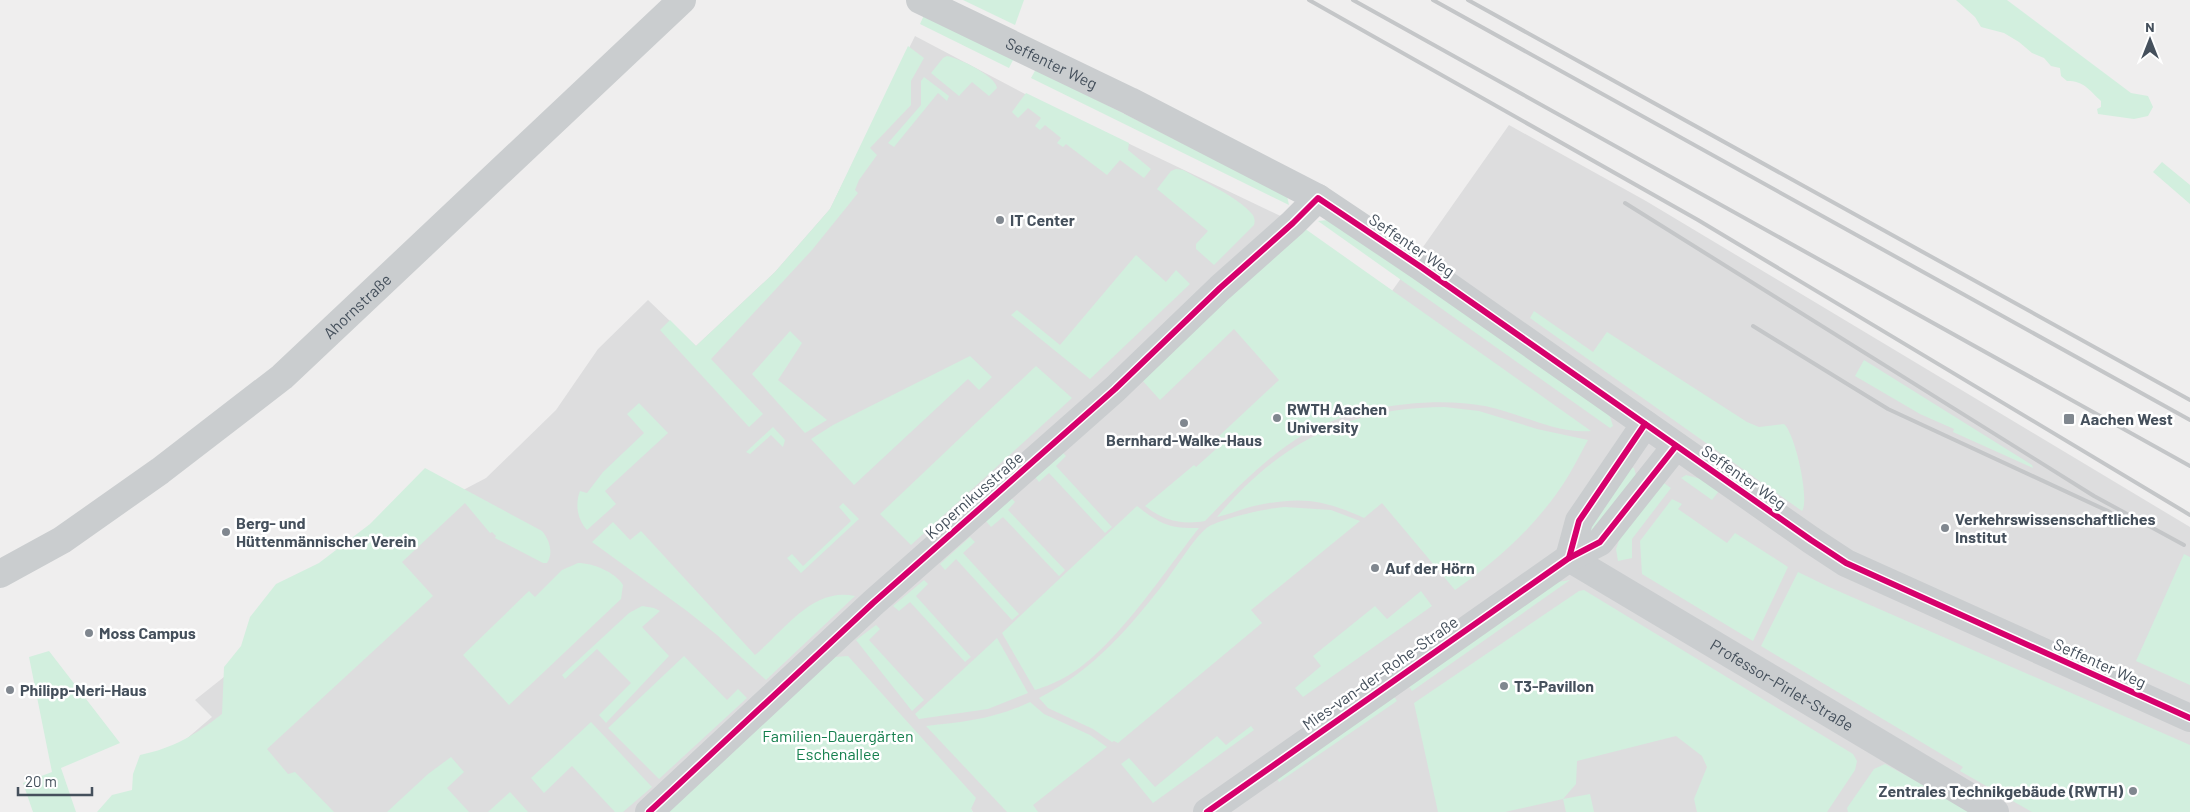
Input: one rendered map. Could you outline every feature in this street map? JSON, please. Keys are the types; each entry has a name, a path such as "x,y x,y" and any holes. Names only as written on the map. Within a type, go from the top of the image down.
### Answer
{"street":[{"name":"Ahornstraße","path":"0,574 62,540 160,471 282,376 682,0"},
{"name":"Seffenter Weg","path":"920,0 1130,101 1318,198 1421,267 1846,563 1880,580 2190,718"},
{"name":"Kopernikusstraße","path":"649,812 880,597 1122,383 1220,288 1293,223 1318,198"},
{"path":"1569,558 1579,520 1645,424"},
{"name":"Mies-van-der-Rohe-Straße","path":"1207,812 1569,558 1600,542 1676,446"},
{"name":"Professor-Pirlet-Straße","path":"1569,558 1996,812"}],"shaded area":[{"name":"RWTH Aachen University","path":"915,36 1025,94 1289,220 1392,291 1509,125 1646,201 2190,527 2190,812 973,812 971,809 668,812 202,812 164,758 212,717 195,700 450,497 486,478 556,410 598,349 648,300 696,346 775,272 830,209"}],"green space":[{"path":"963,0 1024,0 1015,25"},
{"path":"1956,0 2007,0 2131,93 2148,96 2153,107 2148,116 2134,119 2098,114 2097,109 2101,107 2101,101 2086,86 2078,82 2067,81 2061,76 2060,68 2051,66 2044,58 2032,53 2004,33 1981,27 1975,17"},
{"path":"925,13 1014,58 1009,68 920,24"},
{"path":"908,46 924,58 911,81 911,105 870,148 877,155 859,180 855,190 858,193 812,250 711,359 763,414 749,427 660,330 670,320 696,346 775,272 830,209"},
{"path":"947,56 960,60 984,73 995,83 997,88 989,96 972,82 959,96 931,73 943,58"},
{"path":"1036,69 1287,196 1289,205 1031,78"},
{"path":"924,77 949,96 947,101 938,93 894,147 888,143 921,105 921,81"},
{"path":"1026,93 1129,143 1128,150 1151,169 1144,178 1120,160 1107,175 1066,144 1063,147 1057,143 1061,138 1045,125 1040,130 1035,126 1041,118 1028,108 1018,118 1012,112"},
{"path":"2162,162 2190,185 2190,204 2153,172"},
{"path":"1176,169 1183,170 1229,196 1246,208 1254,217 1254,225 1214,265 1196,249 1196,244 1208,231 1157,189 1171,171"},
{"path":"1328,220 1604,409 1610,417 1613,426 1610,428 1318,221"},
{"path":"1304,228 1591,431 1564,429 1498,409 1464,403 1419,403 1371,410 1327,423 1293,441 1266,462 1205,521 1174,521 1152,511 1145,506 1194,465 1196,467 1224,442 1219,436 1279,380 1234,329 1160,400 1142,380"},
{"path":"1136,255 1166,282 1176,270 1190,284 1090,379 1011,315 1017,310 1060,345"},
{"path":"1534,311 1593,352 1607,332 1747,422 1759,427 1784,424 1793,440 1803,481 1804,504 1802,511 1530,318"},
{"path":"790,331 802,343 778,380 827,420 805,433 752,374"},
{"path":"970,356 992,377 979,390 968,379 854,485 811,439 833,425"},
{"path":"1864,360 2032,465 2033,468 1953,432 1954,429 1920,414 1855,376"},
{"path":"1036,366 1072,398 911,545 880,514"},
{"path":"639,403 668,433 605,491 616,504 587,530 581,521 578,511 580,491 587,493 603,472 644,433 627,414"},
{"path":"1445,407 1479,411 1537,429 1588,440 1561,487 1535,521 1497,558 1455,590 1382,503 1364,518 1323,503 1298,500 1254,506 1217,517 1240,491 1265,469 1291,450 1318,434 1347,422 1377,414 1410,409"},
{"path":"773,427 785,440 783,447 771,435 750,454 746,452"},
{"path":"1062,452 1066,456 1056,466 1112,527 1105,533 1049,473 1039,482 1035,477"},
{"path":"1630,467 1634,468 1636,475 1592,536 1585,532"},
{"path":"425,468 542,531 550,546 549,559 547,563 543,563 495,538 496,536 492,532 490,533 465,503 402,562 433,596 267,749 288,774 295,772 334,812 97,812 112,795 132,790 133,774 140,755 163,749 184,740 222,714 224,667 241,646 250,617 276,584 319,563 370,524"},
{"path":"1686,475 1701,479 1719,491 1712,500 1681,478"},
{"path":"1661,481 1671,488 1632,539 1632,558 1618,561 1616,549 1620,538"},
{"path":"1011,498 1015,502 1008,510 1065,570 1059,576 1003,517 991,527 986,521"},
{"path":"1672,499 1682,504 1678,509 1727,543 1735,533 1788,567 1753,641 1642,574 1640,541"},
{"path":"843,503 859,519 801,573 787,558 792,554 803,566 851,521 839,507"},
{"path":"1137,506 1166,524 1180,528 1199,528 1135,612 1098,652 1079,668 1060,680 1035,690 1002,633"},
{"path":"1285,507 1331,510 1360,521 1251,610 1262,623 1118,743 1112,742 1093,729 1048,708 1039,698 1077,674 1110,646 1140,613 1204,530 1224,520 1268,509"},
{"path":"613,522 630,540 641,531 755,655 788,623 812,604 825,598 840,595 855,596 766,680 717,635 687,611 592,542"},
{"path":"970,537 975,542 963,553 1019,614 1012,620 956,559 945,570 940,564"},
{"path":"2184,554 2190,557 2190,685 2136,661"},
{"path":"578,563 597,567 615,576 623,585 621,599 509,705 463,655 529,591 535,597 562,570"},
{"path":"1798,572 2190,745 2190,812 2032,812 1960,771 1963,767 1761,646"},
{"path":"924,580 928,584 916,596 971,657 965,662 910,602 899,611 893,606"},
{"path":"1570,580 1412,691 1408,685 1558,582"},
{"path":"1584,590 1853,754 1857,761 1855,770 1827,812 1697,812 1694,799 1707,767 1702,756 1676,736 1577,761 1576,784 1563,799 1505,812 1438,812 1414,703 1579,591"},
{"path":"1421,591 1432,606 1303,697 1295,688 1321,666 1313,656 1375,606 1387,619"},
{"path":"642,606 660,611 642,627 669,656 606,723 599,715 631,683 597,649 565,679 562,675 629,613"},
{"path":"876,625 880,629 869,640 924,700 912,711 856,640"},
{"path":"997,638 1028,693 988,709 919,719 915,714"},
{"path":"49,651 120,743 61,768 76,812 33,812 23,783 52,772 29,657"},
{"path":"684,656 727,700 738,689 747,698 659,779 608,728"},
{"name":"Familien-Dauergärten Eschenallee","path":"848,656 976,798 971,809 973,812 668,812 835,657"},
{"path":"1393,695 1397,701 1279,782 1276,776"},
{"path":"1030,702 1044,714 1090,735 1107,747 1033,805 1038,812 1007,812 926,726 992,716"},
{"path":"591,722 652,787 623,812 615,812 572,766 544,793 531,778"},
{"path":"1251,726 1254,730 1153,803 1121,764 1129,758 1155,787 1217,736 1226,745"},
{"path":"451,757 464,772 447,788 469,812 387,812 428,774"},
{"path":"1885,764 1972,812 1848,812 1847,808 1874,769"},
{"path":"510,792 528,812 488,812"},
{"path":"1590,794 1594,812 1566,812 1563,799"}],"railway":[{"path":"1309,0 1698,220 2190,515"},
{"path":"1353,0 2190,466"},
{"path":"1433,0 2190,420"},
{"path":"1468,0 2190,400"},
{"path":"1625,203 2094,496 2184,545"},
{"path":"1753,326 1888,409 2110,512"}],"cycle path":[{"path":"649,812 873,603 1115,389 1220,288 1293,223 1318,198 1421,267 1846,563 2190,718"},
{"path":"1569,558 1579,521 1645,424"},
{"path":"1207,812 1569,558 1600,542 1676,446"}],"place":[{"name":"IT Center","path":"1000,220"},
{"name":"RWTH Aachen University","path":"1277,418"},
{"name":"Aachen West","path":"2069,419"},
{"name":"Bernhard-Walke-Haus","path":"1184,423"},
{"name":"Verkehrswissenschaftliches Institut","path":"1945,528"},
{"name":"Berg- und Hüttenmännischer Verein","path":"226,532"},
{"name":"Auf der Hörn","path":"1375,568"},
{"name":"Moss Campus","path":"89,633"},
{"name":"T3-Pavillon","path":"1504,686"},
{"name":"Philipp-Neri-Haus","path":"10,690"},
{"name":"Zentrales Technikgebäude (RWTH)","path":"2133,791"}]}
